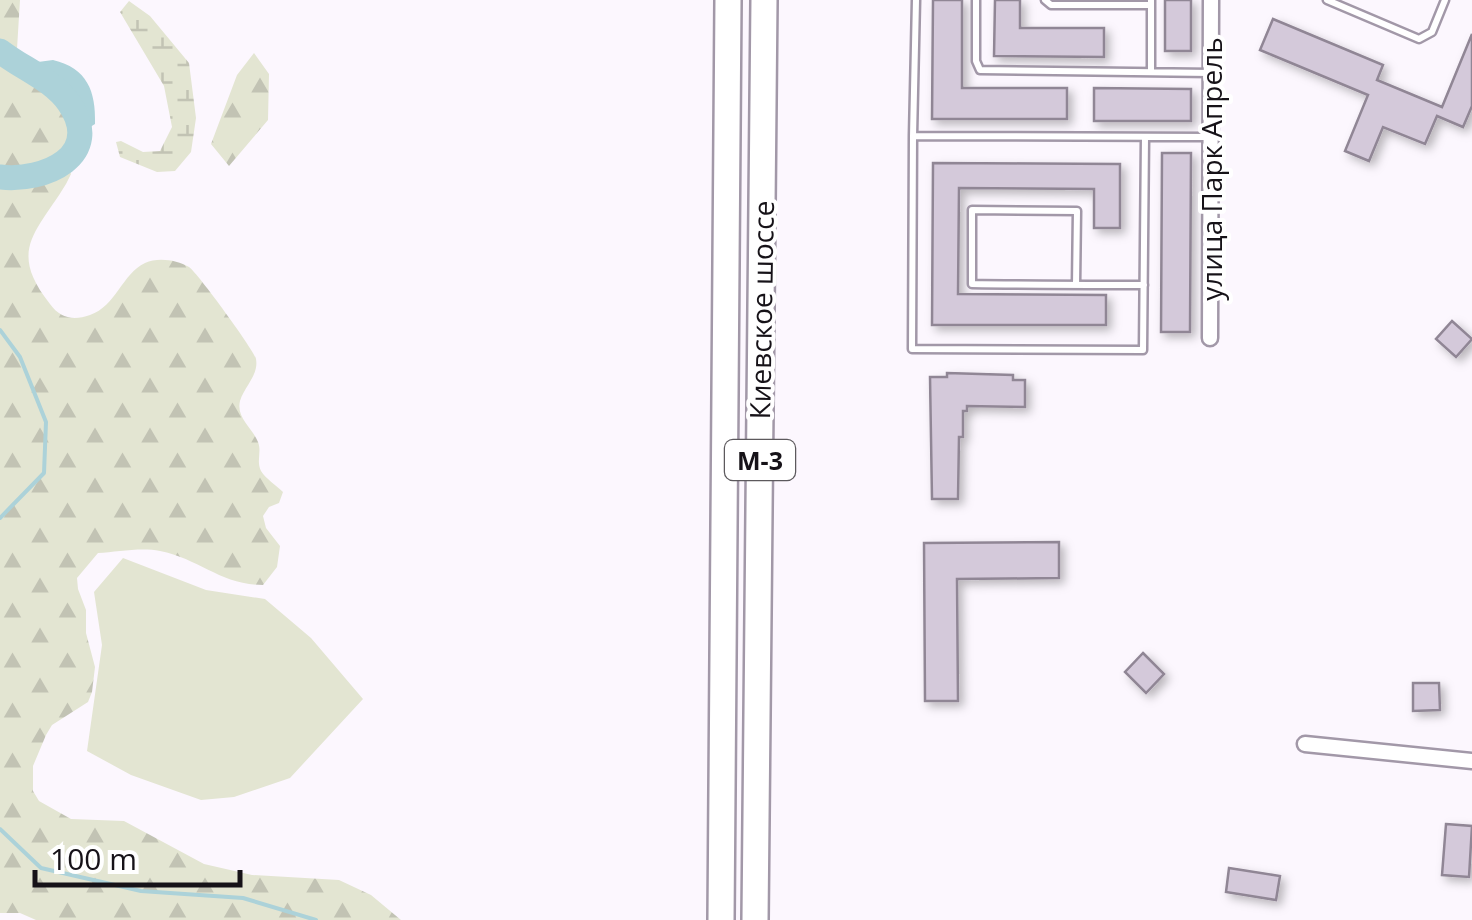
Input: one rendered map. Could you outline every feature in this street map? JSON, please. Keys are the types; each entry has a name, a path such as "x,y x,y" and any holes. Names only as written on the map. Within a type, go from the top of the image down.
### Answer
{"highway":[{"name":"Киевское шоссе","path":"721,920 728,0"},
{"name":"Киевское шоссе","path":"755,920 764,0"}],"street":[{"name":"улица Парк Апрель","path":"1210,338 1211,0"},
{"path":"1305,744 1472,761"}],"lane":[{"path":"916,0 912,349 1144,350 1144,137"},
{"path":"976,0 976,61 980,70 1211,72"},
{"path":"1045,0 1051,5 1151,3 1151,72"},
{"path":"1327,0 1419,38 1432,32 1446,0"},
{"path":"914,136 1210,138"},
{"path":"1076,285 1077,211 972,210 972,284 1076,285 1144,285"}],"green space":[{"path":"0,0 20,0 17,49 8,58 66,101 80,130 78,146 67,163 71,174 31,242 30,269 37,285 58,312 78,318 99,311 130,274 145,263 167,260 189,267 256,359 240,401 240,412 258,442 261,471 283,492 279,503 269,507 263,516 266,528 280,546 277,567 263,585 235,581 174,555 145,549 98,553 77,578 95,667 92,692 88,702 52,725 46,735 33,766 33,791 39,801 71,819 124,821 204,864 252,875 339,880 371,895 401,920 36,920 20,913 0,913"},
{"path":"129,1 150,16 189,63 196,118 191,152 175,171 157,172 120,157 116,142 143,152 160,151 172,127 164,86 120,12"},
{"path":"254,53 269,74 268,120 229,166 211,144 237,75"},
{"path":"123,558 206,590 265,599 311,638 363,699 290,778 234,797 201,800 131,775 87,751 102,645 94,592"}],"water":[{"path":"53,60 74,69 91,91 95,124 79,134 68,104 30,71 38,62"}],"building":[{"path":"933,0 962,0 962,88 1067,88 1067,119 932,119"},
{"path":"995,0 1020,0 1020,28 1104,28 1104,57 994,56"},
{"path":"1165,0 1191,0 1191,51 1165,51"},
{"path":"1273,19 1383,65 1377,80 1442,107 1472,34 1472,106 1463,127 1437,116 1425,144 1383,127 1369,161 1345,151 1368,95 1260,50"},
{"path":"1094,88 1191,89 1191,121 1094,121"},
{"path":"1162,153 1191,153 1190,332 1161,332"},
{"path":"933,163 1120,164 1120,228 1094,228 1094,189 959,188 958,294 1106,295 1106,325 932,325"},
{"path":"1452,321 1472,339 1456,357 1436,339"},
{"path":"947,373 1013,375 1013,380 1025,380 1025,407 967,406 967,411 963,411 963,437 959,437 958,499 932,499 930,377 947,377"},
{"path":"1059,542 1059,578 957,579 958,701 925,701 924,543"},
{"path":"1143,653 1164,674 1146,693 1125,672"},
{"path":"1413,683 1439,683 1440,710 1413,711"},
{"path":"1446,824 1472,826 1469,877 1442,875"},
{"path":"1229,868 1280,876 1276,900 1226,892"}],"waterway":[{"path":"0,51 62,95 78,122 80,138 75,151 51,170 0,177"},
{"path":"0,330 20,357 46,422 44,473 0,518"},
{"path":"0,829 41,868 141,891 243,898 316,920"}]}
